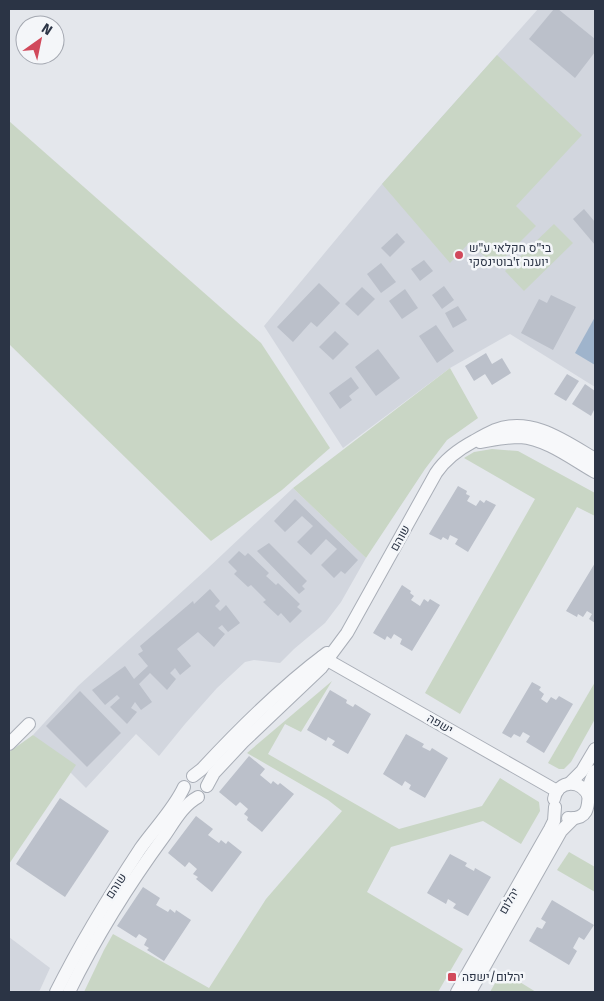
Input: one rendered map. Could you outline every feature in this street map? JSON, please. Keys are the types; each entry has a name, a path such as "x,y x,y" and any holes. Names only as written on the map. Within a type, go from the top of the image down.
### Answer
{"street":[{"name":"שוהם","path":"193,776 270,699 324,658 341,641 436,473 448,459 470,443 494,430 505,427 527,427 553,435 595,458"},
{"name":"שוהם","path":"470,443 510,437 530,439 548,446 595,472"},
{"name":"שוהם","path":"207,786 214,773 243,742 279,706 310,679 324,658"},
{"name":"ישפה","path":"324,658 557,792"},
{"path":"9,744 29,724"},
{"path":"595,749 582,771 557,792 554,801 555,807 563,816 574,818 583,815 591,806 590,784 595,771"},
{"path":"193,776 202,777 207,786 204,794 198,797 191,797 184,787 187,779 193,776"},
{"path":"570,783 580,785 587,792 591,806"},
{"name":"שוהם","path":"56,992 92,924 184,787"},
{"name":"שוהם","path":"68,992 97,939 146,860 186,806 198,797"},
{"name":"יהלום","path":"457,992 550,829 554,821 555,807"},
{"name":"יהלום","path":"470,992 561,832 574,818"}],"shaded area":[{"name":"בי\"ס חקלאי ע\"ש יוענה ז'בוטינסקי","path":"538,9 595,9 595,387 510,334 450,368 343,448 264,326 382,184"},
{"path":"293,488 366,558 341,602 325,623 280,663 254,660 245,662 217,688 159,756 136,734 86,788 33,735 78,686"},
{"path":"9,937 50,968 39,992 9,992"}],"green space":[{"path":"497,55 582,135 516,206 536,226 495,267 470,242 450,263 382,184"},
{"path":"9,121 261,343 330,448 282,490 211,541 9,344"},
{"path":"554,224 573,243 524,291 505,271"},
{"path":"450,368 478,418 447,440 425,469 366,558 293,488"},
{"path":"492,449 518,451 595,493 595,516 577,507 460,714 425,693 535,499 464,458 474,452"},
{"path":"332,681 301,732 285,724 268,754 399,829 482,806 500,778 539,802 540,811 521,844 483,821 391,847 367,892 463,949 438,992 84,992 113,934 209,988 266,899 342,811 328,800 247,753"},
{"path":"595,682 595,719 571,762 564,769 559,769 548,763"},
{"path":"33,735 76,765 9,864 9,752"},
{"path":"569,852 595,867 595,892 557,870"},
{"path":"502,971 536,992 490,992"}],"water":[{"path":"595,317 595,365 575,353"}],"building":[{"path":"554,9 558,9 595,39 595,52 575,78 529,39"},
{"path":"584,209 595,222 595,245 573,219"},
{"path":"397,233 405,242 390,257 381,248"},
{"path":"424,260 433,271 420,281 411,269"},
{"path":"381,263 396,282 381,293 367,274"},
{"path":"319,283 340,303 317,327 311,322 293,342 277,327"},
{"path":"444,286 454,300 442,309 432,295"},
{"path":"362,287 375,299 358,316 345,304"},
{"path":"405,289 418,308 402,319 389,301"},
{"path":"551,295 576,307 553,350 521,333 539,299 547,303"},
{"path":"458,306 467,320 453,328 445,313"},
{"path":"436,325 454,351 437,363 419,336"},
{"path":"335,331 349,344 333,360 319,347"},
{"path":"378,349 400,378 376,396 355,367"},
{"path":"486,353 492,364 502,358 511,373 492,385 485,374 474,381 465,366"},
{"path":"567,374 579,381 566,401 554,394"},
{"path":"351,377 359,388 349,396 352,400 340,409 329,393"},
{"path":"585,384 595,391 595,408 591,416 572,404"},
{"path":"458,486 467,491 466,494 470,496 467,501 476,506 480,500 484,503 486,500 496,505 468,552 455,544 458,539 450,535 448,540 443,537 441,540 429,534"},
{"path":"295,499 358,560 345,574 341,571 334,578 321,565 337,549 326,539 311,555 297,542 313,526 302,516 285,532 274,521"},
{"path":"269,543 307,581 302,586 305,589 299,594 257,551"},
{"path":"239,551 245,556 248,553 269,573 266,576 276,585 278,583 300,604 297,607 302,611 290,623 281,613 278,616 263,602 266,600 251,585 248,587 234,574 237,571 228,562"},
{"path":"595,563 595,623 589,619 592,614 587,611 583,617 578,614 577,617 566,611"},
{"path":"402,585 411,591 410,593 414,596 411,600 420,606 424,599 428,602 430,599 440,605 412,651 400,644 402,639 394,634 391,639 387,636 385,640 373,633"},
{"path":"210,589 220,601 215,606 220,611 226,605 240,623 228,632 222,625 218,628 225,634 214,647 198,632 177,649 191,666 180,675 175,668 170,673 176,679 167,690 150,673 139,684 152,702 141,710 135,702 131,708 137,712 127,724 110,707 120,698 117,695 105,705 92,690 125,666 134,679 148,666 138,654 143,651 140,646 193,601 194,604"},
{"path":"532,682 541,687 539,690 544,694 541,699 547,703 551,697 556,700 559,696 573,704 544,753 526,742 530,736 523,732 520,737 514,734 511,738 502,733"},
{"path":"330,690 347,700 346,703 353,707 355,704 371,714 348,754 332,745 335,741 328,737 326,741 307,730"},
{"path":"80,691 121,733 87,767 46,726"},
{"path":"406,734 424,744 422,747 430,751 432,748 448,758 425,798 409,789 411,785 405,781 402,786 383,774"},
{"path":"249,756 265,769 260,775 271,784 273,781 278,785 280,783 294,794 262,832 247,820 248,817 244,814 248,809 240,802 236,806 219,792"},
{"path":"60,798 109,831 65,897 16,864"},
{"path":"196,816 213,829 208,835 219,843 221,840 226,844 228,841 242,852 212,892 196,879 198,877 193,874 197,869 189,862 185,867 168,853"},
{"path":"450,854 467,863 465,866 474,871 475,868 491,877 468,916 453,908 456,904 448,899 446,904 427,893"},
{"path":"143,887 160,898 156,905 168,912 170,909 175,913 176,910 191,920 164,961 147,950 149,948 144,945 147,939 139,934 136,938 117,926"},
{"path":"552,900 594,925 584,940 579,937 573,948 577,951 569,965 529,941 537,927 542,929 546,922 541,919"}],"place":[{"name":"בי\"ס חקלאי ע\"ש יוענה ז'בוטינסקי","path":"459,255"},
{"name":"יהלום/ישפה","path":"452,977"}]}
